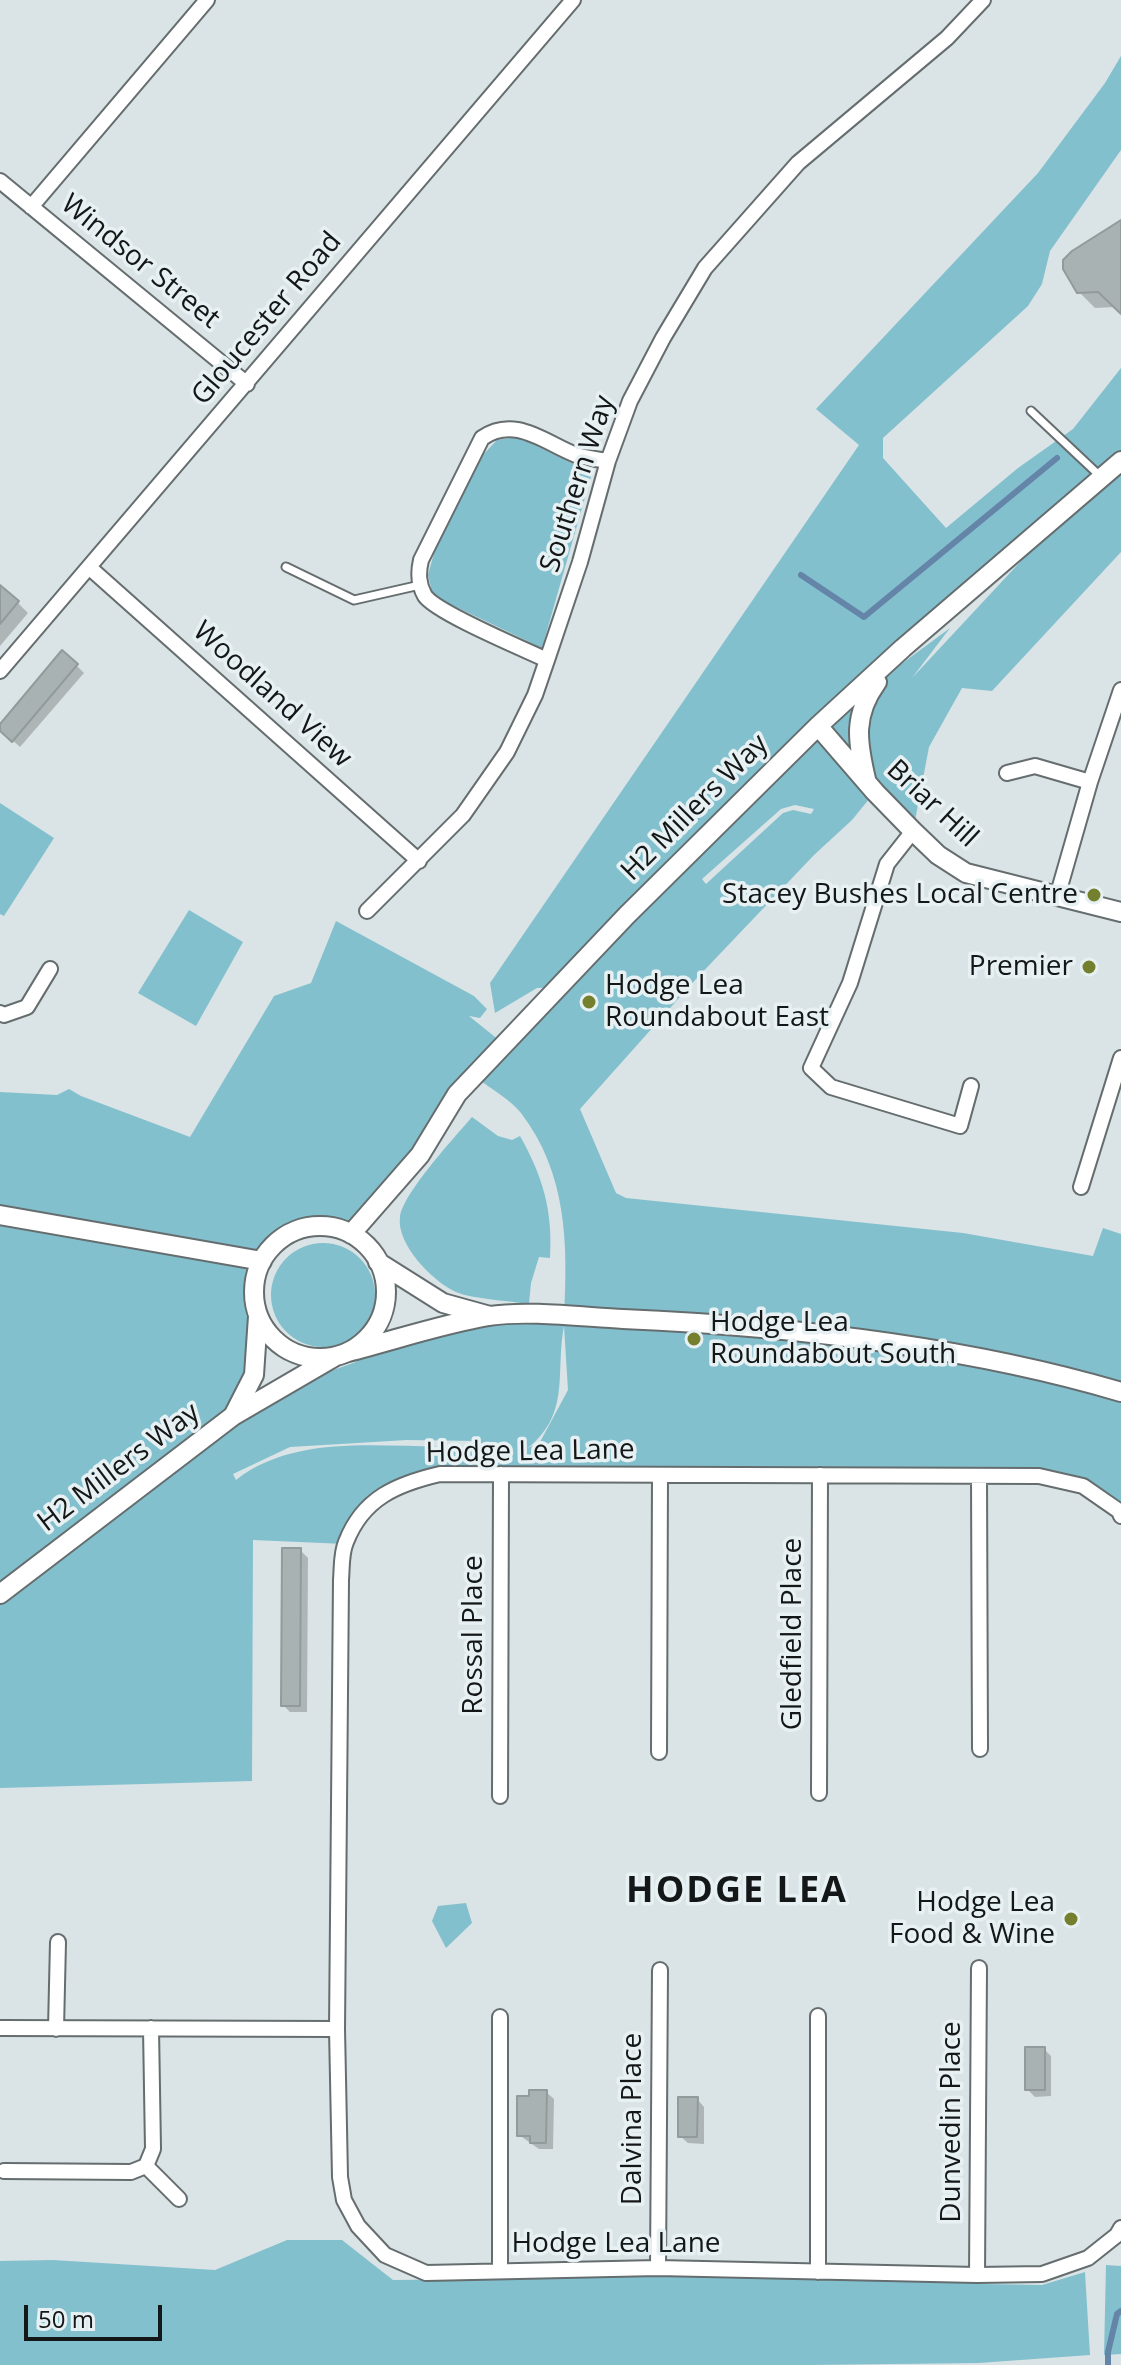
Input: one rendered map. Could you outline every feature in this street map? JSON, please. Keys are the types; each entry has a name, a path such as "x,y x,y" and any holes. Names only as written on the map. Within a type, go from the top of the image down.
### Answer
{"street":[{"path":"31,207 207,0"},
{"name":"Gloucester Road","path":"0,671 573,0"},
{"name":"Southern Way","path":"367,911 463,815 507,752 535,695 580,562 608,461 630,401 705,268 798,163 947,38 983,0"},
{"name":"Windsor Street","path":"0,181 247,384"},
{"path":"547,660 434,606 420,585 418,573 421,560 482,438 492,431 507,427 521,430 578,455 608,461"},
{"name":"H2 Millers Way","path":"351,1234 420,1155 457,1094 627,915 818,726 903,648 1121,461"},
{"name":"Woodland View","path":"90,568 419,861"},
{"path":"866,782 858,732 864,699 903,648"},
{"path":"1057,897 1090,782 1121,690"},
{"name":"Briar Hill","path":"818,726 913,831 938,855 966,873 1121,912"},
{"path":"1007,773 1035,766 1090,782"},
{"path":"913,831 887,864 850,983 811,1068 831,1087 960,1126 971,1086"},
{"path":"0,1013 4,1015 27,1007 50,969"},
{"path":"1081,1187 1121,1058"},
{"path":"0,1215 262,1261"},
{"path":"342,1354 371,1333 384,1306 384,1277 367,1246 351,1234 323,1227 298,1230 270,1249 254,1284 258,1316 273,1339 296,1354 323,1358 342,1354 491,1316 693,1322 828,1335 1008,1365 1121,1392"},
{"path":"378,1262 443,1303 491,1316"},
{"name":"H2 Millers Way","path":"233,1416 254,1375 258,1316"},
{"name":"H2 Millers Way","path":"0,1594 233,1416 342,1354"},
{"name":"Hodge Lea Lane","path":"1121,1516 1119,1511 1083,1486 1039,1476 440,1474 409,1481 374,1501 359,1518 345,1544 341,1580 337,2029 340,2177 344,2200 358,2226 385,2255 426,2273 658,2268 1042,2274 1088,2258 1117,2235 1121,2228"},
{"name":"Rossal Place","path":"500,1796 501,1474"},
{"name":"Gledfield Place","path":"819,1793 820,1475"},
{"path":"659,1752 660,1476"},
{"path":"979,1476 980,1749"},
{"path":"56,2029 58,1942"},
{"name":"Dunvedin Place","path":"977,2275 979,1968"},
{"name":"Dalvina Place","path":"658,2268 660,1970"},
{"path":"818,2016 818,2272"},
{"path":"500,2017 500,2271"},
{"path":"0,2028 337,2029"},
{"path":"4,2171 131,2172 146,2166 153,2149 151,2028"},
{"path":"146,2166 179,2199"}],"lane":[{"path":"1031,411 1100,476"},
{"path":"286,567 354,600 420,585"}],"shaded area":[{"path":"1121,56 1121,150 1050,251 1042,284 1028,306 883,438 883,458 946,528 1018,468 1073,429 1121,368 1121,552 992,691 962,688 929,747 913,831 874,793 852,820 814,855 696,979 580,1109 616,1193 626,1198 963,1233 1093,1256 1103,1228 1121,1234 1121,1516 1083,1486 1039,1476 440,1474 386,1492 345,1544 253,1540 252,1781 0,1788 0,1092 57,1095 69,1089 190,1137 274,996 311,983 336,921 474,996 487,1009 480,1018 469,1016 505,1045 558,987 537,988 495,1013 490,983 859,445 816,409 1038,173 1105,83","holes":["1091,486 912,678 950,628 827,719","795,805 814,809 811,814 793,810 783,813 706,884 702,879 781,809","477,1078 521,1113 548,1160 556,1185 564,1236 564,1316 491,1316 380,1339 356,1362 240,1403 256,1329 255,1281 267,1251 290,1234 304,1230 319,1228 351,1234","564,1326 568,1390 540,1442 528,1448 542,1435 550,1421 559,1392 562,1344","407,1440 477,1441 477,1445 321,1448 262,1464 236,1480 233,1474 290,1447"]},
{"path":"518,437 592,473 542,648 433,596 428,575 434,553 479,459 497,440"},
{"path":"0,803 54,838 4,916 0,914"},
{"path":"189,910 243,942 196,1026 138,993"},
{"path":"472,1117 498,1136 512,1140 520,1136 545,1195 550,1225 550,1258 539,1257 531,1283 529,1304 472,1296 447,1287 418,1261 400,1228 400,1217 410,1194"},
{"path":"323,1243 343,1247 360,1258 371,1275 375,1295 371,1315 360,1332 343,1343 323,1347 303,1343 286,1332 275,1315 271,1295 275,1275 286,1258 303,1247"},
{"path":"466,1903 472,1923 446,1948 432,1921 438,1906"},
{"path":"287,2240 342,2240 393,2280 496,2279 658,2268 818,2272 1042,2285 1085,2272 1090,2355 979,2363 810,2365 0,2365 0,2261 53,2260 215,2270"},
{"path":"1106,2265 1121,2266 1121,2354 1104,2355"}],"building":[{"path":"1121,220 1121,314 1098,292 1077,293 1063,269 1063,260"},
{"path":"0,585 19,601 0,624"},
{"path":"62,650 78,664 12,742 0,731 0,724"},
{"path":"282,1548 301,1548 300,1706 281,1706"},
{"path":"1025,2047 1045,2047 1045,2090 1025,2090"},
{"path":"529,2090 547,2090 546,2143 530,2143 530,2136 517,2136 517,2096 529,2096"},
{"path":"678,2097 698,2097 697,2137 678,2137"}],"waterway":[{"path":"801,575 864,617 1057,458"},
{"path":"1108,2365 1117,2314 1121,2311"}],"place":[{"name":"Stacey Bushes Local Centre","path":"1094,895"},
{"name":"Premier","path":"1089,967"},
{"name":"Hodge Lea Roundabout East","path":"589,1002"},
{"name":"Hodge Lea Roundabout South","path":"694,1339"},
{"name":"Hodge Lea Food & Wine","path":"1071,1919"}],"district":[{"name":"HODGE LEA","path":"737,1892"}]}
